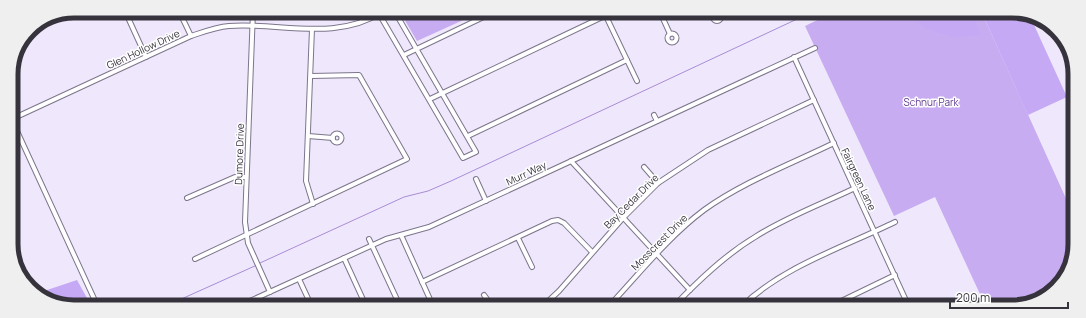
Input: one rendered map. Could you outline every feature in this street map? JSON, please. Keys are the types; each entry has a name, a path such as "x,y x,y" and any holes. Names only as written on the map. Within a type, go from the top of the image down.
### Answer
{"street":[{"path":"128,18 146,57"},
{"path":"183,18 191,36"},
{"name":"Dumore Drive","path":"253,18 246,177 246,235 259,269 270,292"},
{"name":"Glen Hollow Drive","path":"18,115 191,36 214,28 228,26 252,26 312,29 349,26 367,18"},
{"path":"383,18 463,158 476,152 399,18"},
{"path":"404,55 482,18"},
{"path":"430,99 597,18"},
{"path":"607,18 637,81"},
{"path":"663,18 670,34"},
{"path":"312,29 306,181 313,204"},
{"name":"Murr Way","path":"252,300 372,245 429,227 815,48"},
{"name":"Fairgreen Lane","path":"794,57 906,300"},
{"path":"468,136 627,60"},
{"path":"195,259 407,159 359,75 311,76"},
{"name":"Bay Cedar Drive","path":"548,300 623,218 658,183 708,150 814,100"},
{"path":"654,115 657,121"},
{"path":"18,131 95,300"},
{"path":"308,136 332,138"},
{"name":"Mosscrest Drive","path":"615,300 684,226 704,210 733,191 834,143"},
{"path":"571,161 690,290"},
{"path":"644,166 658,183"},
{"path":"187,198 235,177 246,177"},
{"path":"476,179 486,201"},
{"path":"680,300 717,264 757,236 855,188"},
{"path":"422,282 558,220 564,223 592,252"},
{"path":"750,300 769,285 788,274 895,222"},
{"path":"401,235 430,300"},
{"path":"518,238 532,267"},
{"path":"369,239 397,300"},
{"path":"344,258 363,300"},
{"path":"844,300 895,275"},
{"path":"299,279 309,300"},
{"path":"484,295 488,300"}],"green space":[{"path":"404,18 468,18 417,41"},
{"name":"Schnur Park","path":"822,18 984,18 1068,203 1068,251 1064,265 1049,286 1033,296 1026,298 1015,300 983,300 935,197 894,216 805,26"}],"shaded area":[{"path":"912,18 973,18 981,35 953,37 927,29"},
{"path":"984,18 1019,18 1033,22 1067,97 1028,115"},
{"path":"77,280 87,298 81,300 67,300 53,296 44,291"}],"waterway":[{"path":"260,263 404,197 428,191 451,181 799,18"},
{"path":"179,300 257,265"}]}
